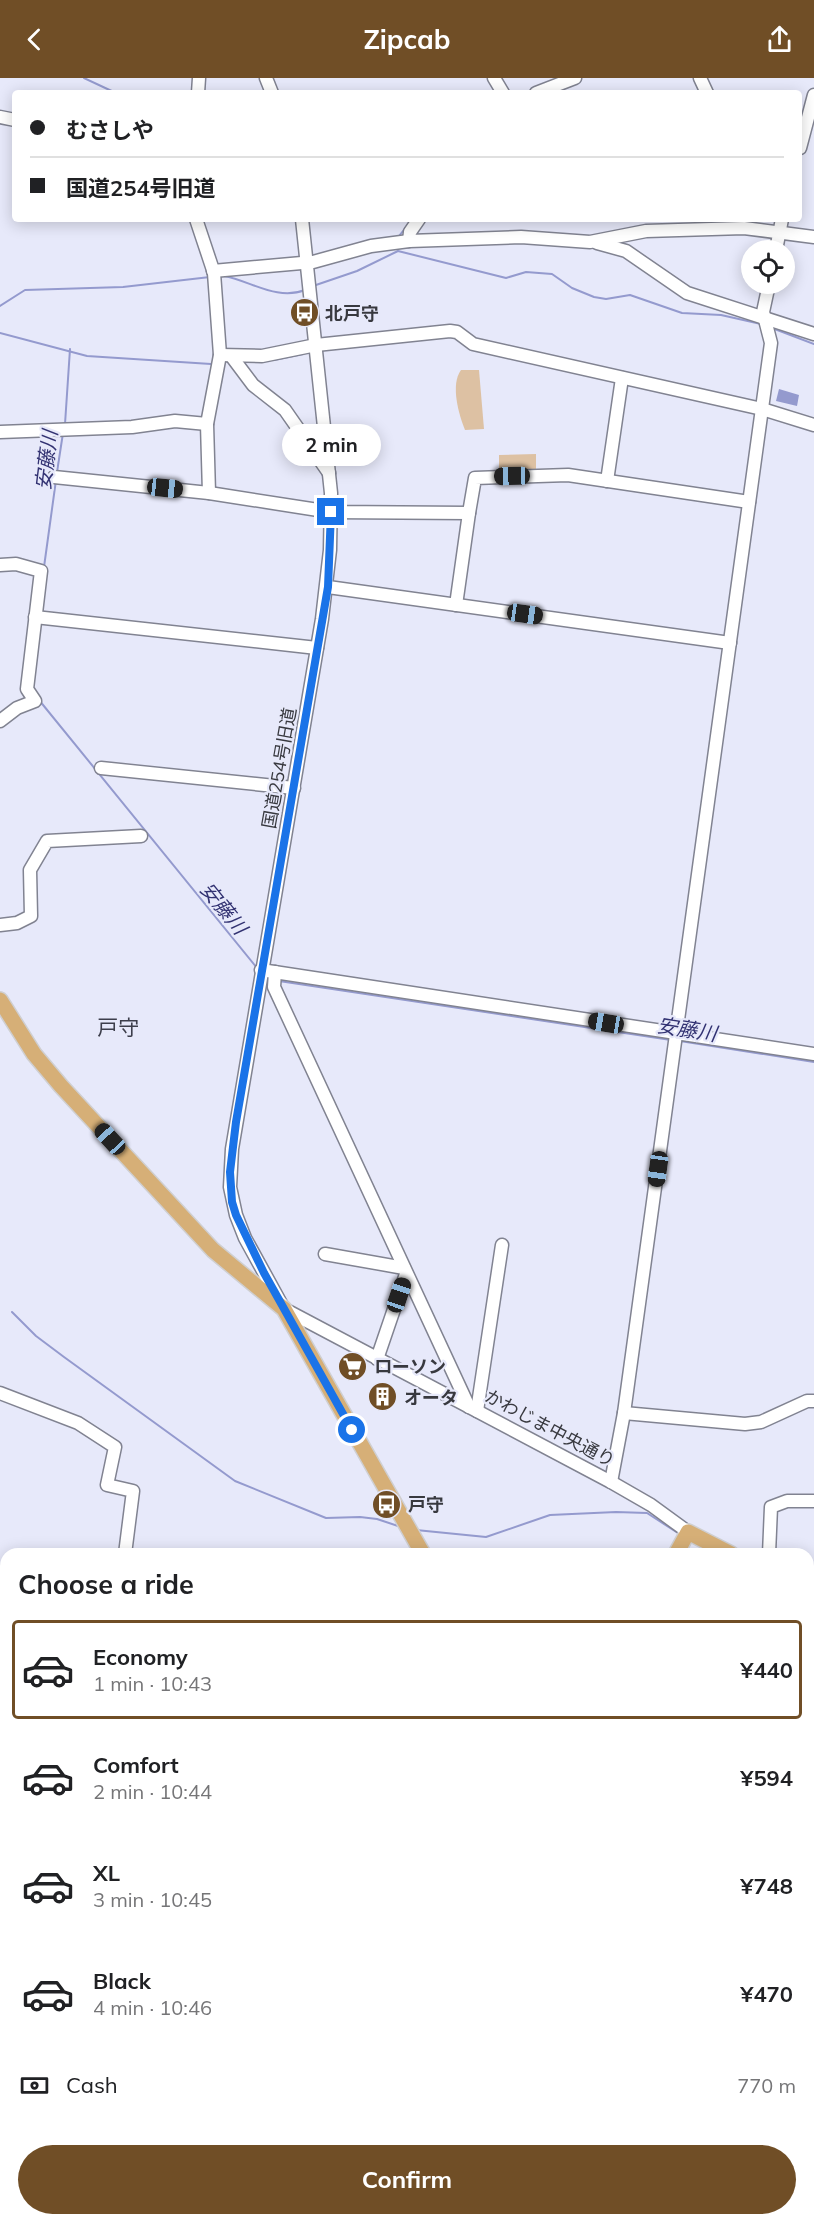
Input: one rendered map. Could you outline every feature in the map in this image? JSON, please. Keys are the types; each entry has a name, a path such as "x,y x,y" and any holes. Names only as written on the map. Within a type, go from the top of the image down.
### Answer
{"main road":[{"path":"0,1000 34,1054 61,1086 213,1250 284,1309 420,1548"},
{"path":"679,1548 688,1532"},
{"name":"かわじま中央通り","path":"688,1532 719,1548"}],"street":[{"path":"544,90 575,78"},
{"path":"802,138 814,94"},
{"path":"197,222 213,271 226,356 207,424 209,493"},
{"name":"国道254号旧道","path":"284,1309 245,1238 232,1202 230,1186 232,1149 261,970 328,587 331,512 329,474 302,222"},
{"path":"409,241 410,232 417,222"},
{"path":"590,242 669,230 781,225 814,237"},
{"path":"778,240 781,225"},
{"path":"213,271 307,261 377,244 409,241 521,237 590,242 626,251 687,293 814,334"},
{"path":"611,1482 624,1413 771,343 764,312 767,294"},
{"path":"226,356 262,356 316,345 450,331 457,332 473,344 762,409 814,425"},
{"path":"226,356 253,385 285,410 329,474"},
{"path":"607,481 622,378"},
{"path":"0,432 132,427 175,421 207,424"},
{"path":"456,605 475,478 568,475 749,502"},
{"path":"54,477 209,493 331,512 469,513"},
{"path":"0,565 16,564 41,571 27,689 35,701 17,708 0,721"},
{"path":"328,587 730,643"},
{"path":"35,617 317,648"},
{"path":"101,768 294,788"},
{"path":"0,925 17,923 31,916 30,870 47,841 141,836"},
{"path":"261,970 814,1054"},
{"path":"275,972 274,987 405,1271 473,1409 481,1400 502,1245"},
{"path":"325,1254 405,1271"},
{"path":"377,1359 405,1271"},
{"name":"かわじま中央通り","path":"284,1309 611,1482 651,1505 688,1532"},
{"path":"0,1393 78,1423 115,1447 107,1485 133,1491 126,1548"},
{"path":"624,1413 745,1424 761,1422 807,1401 814,1401"},
{"path":"770,1548 771,1507 787,1501 814,1501"}],"shaded area":[{"path":"461,370 479,370 484,429 465,430 456,392"},
{"path":"536,454 536,472 499,472 499,455"}],"water":[{"path":"779,389 799,395 797,406 776,401"}],"waterway":[{"path":"84,78 110,90"},
{"path":"399,236 407,226"},
{"path":"313,286 357,271 398,251 506,278 526,272 552,274 572,288 594,297 606,299 630,295 682,313 721,315 761,324"},
{"path":"224,276 274,292 295,293 305,290"},
{"path":"0,306 25,290 123,287 210,277"},
{"path":"772,328 814,344"},
{"path":"0,333 87,356 211,364"},
{"name":"安藤川","path":"65,424 70,349"},
{"path":"274,360 303,354"},
{"name":"安藤川","path":"57,472 63,433"},
{"name":"安藤川","path":"44,567 56,480"},
{"name":"安藤川","path":"39,700 257,968"},
{"name":"安藤川","path":"279,981 671,1040"},
{"name":"安藤川","path":"680,1041 814,1062"},
{"path":"12,1312 36,1336 235,1481 326,1518 377,1519 401,1527"},
{"path":"416,1530 486,1537 550,1515 616,1512 647,1513 681,1535"}],"place":[{"name":"北戸守","path":"304,313"},
{"name":"ローソン","path":"353,1366"},
{"name":"オータ","path":"383,1397"},
{"name":"戸守","path":"387,1504"}],"district":[{"name":"戸守","path":"118,1027"}],"route":[{"path":"331,512 328,587 236,1122 230,1186 232,1202 245,1238 352,1430"}]}
